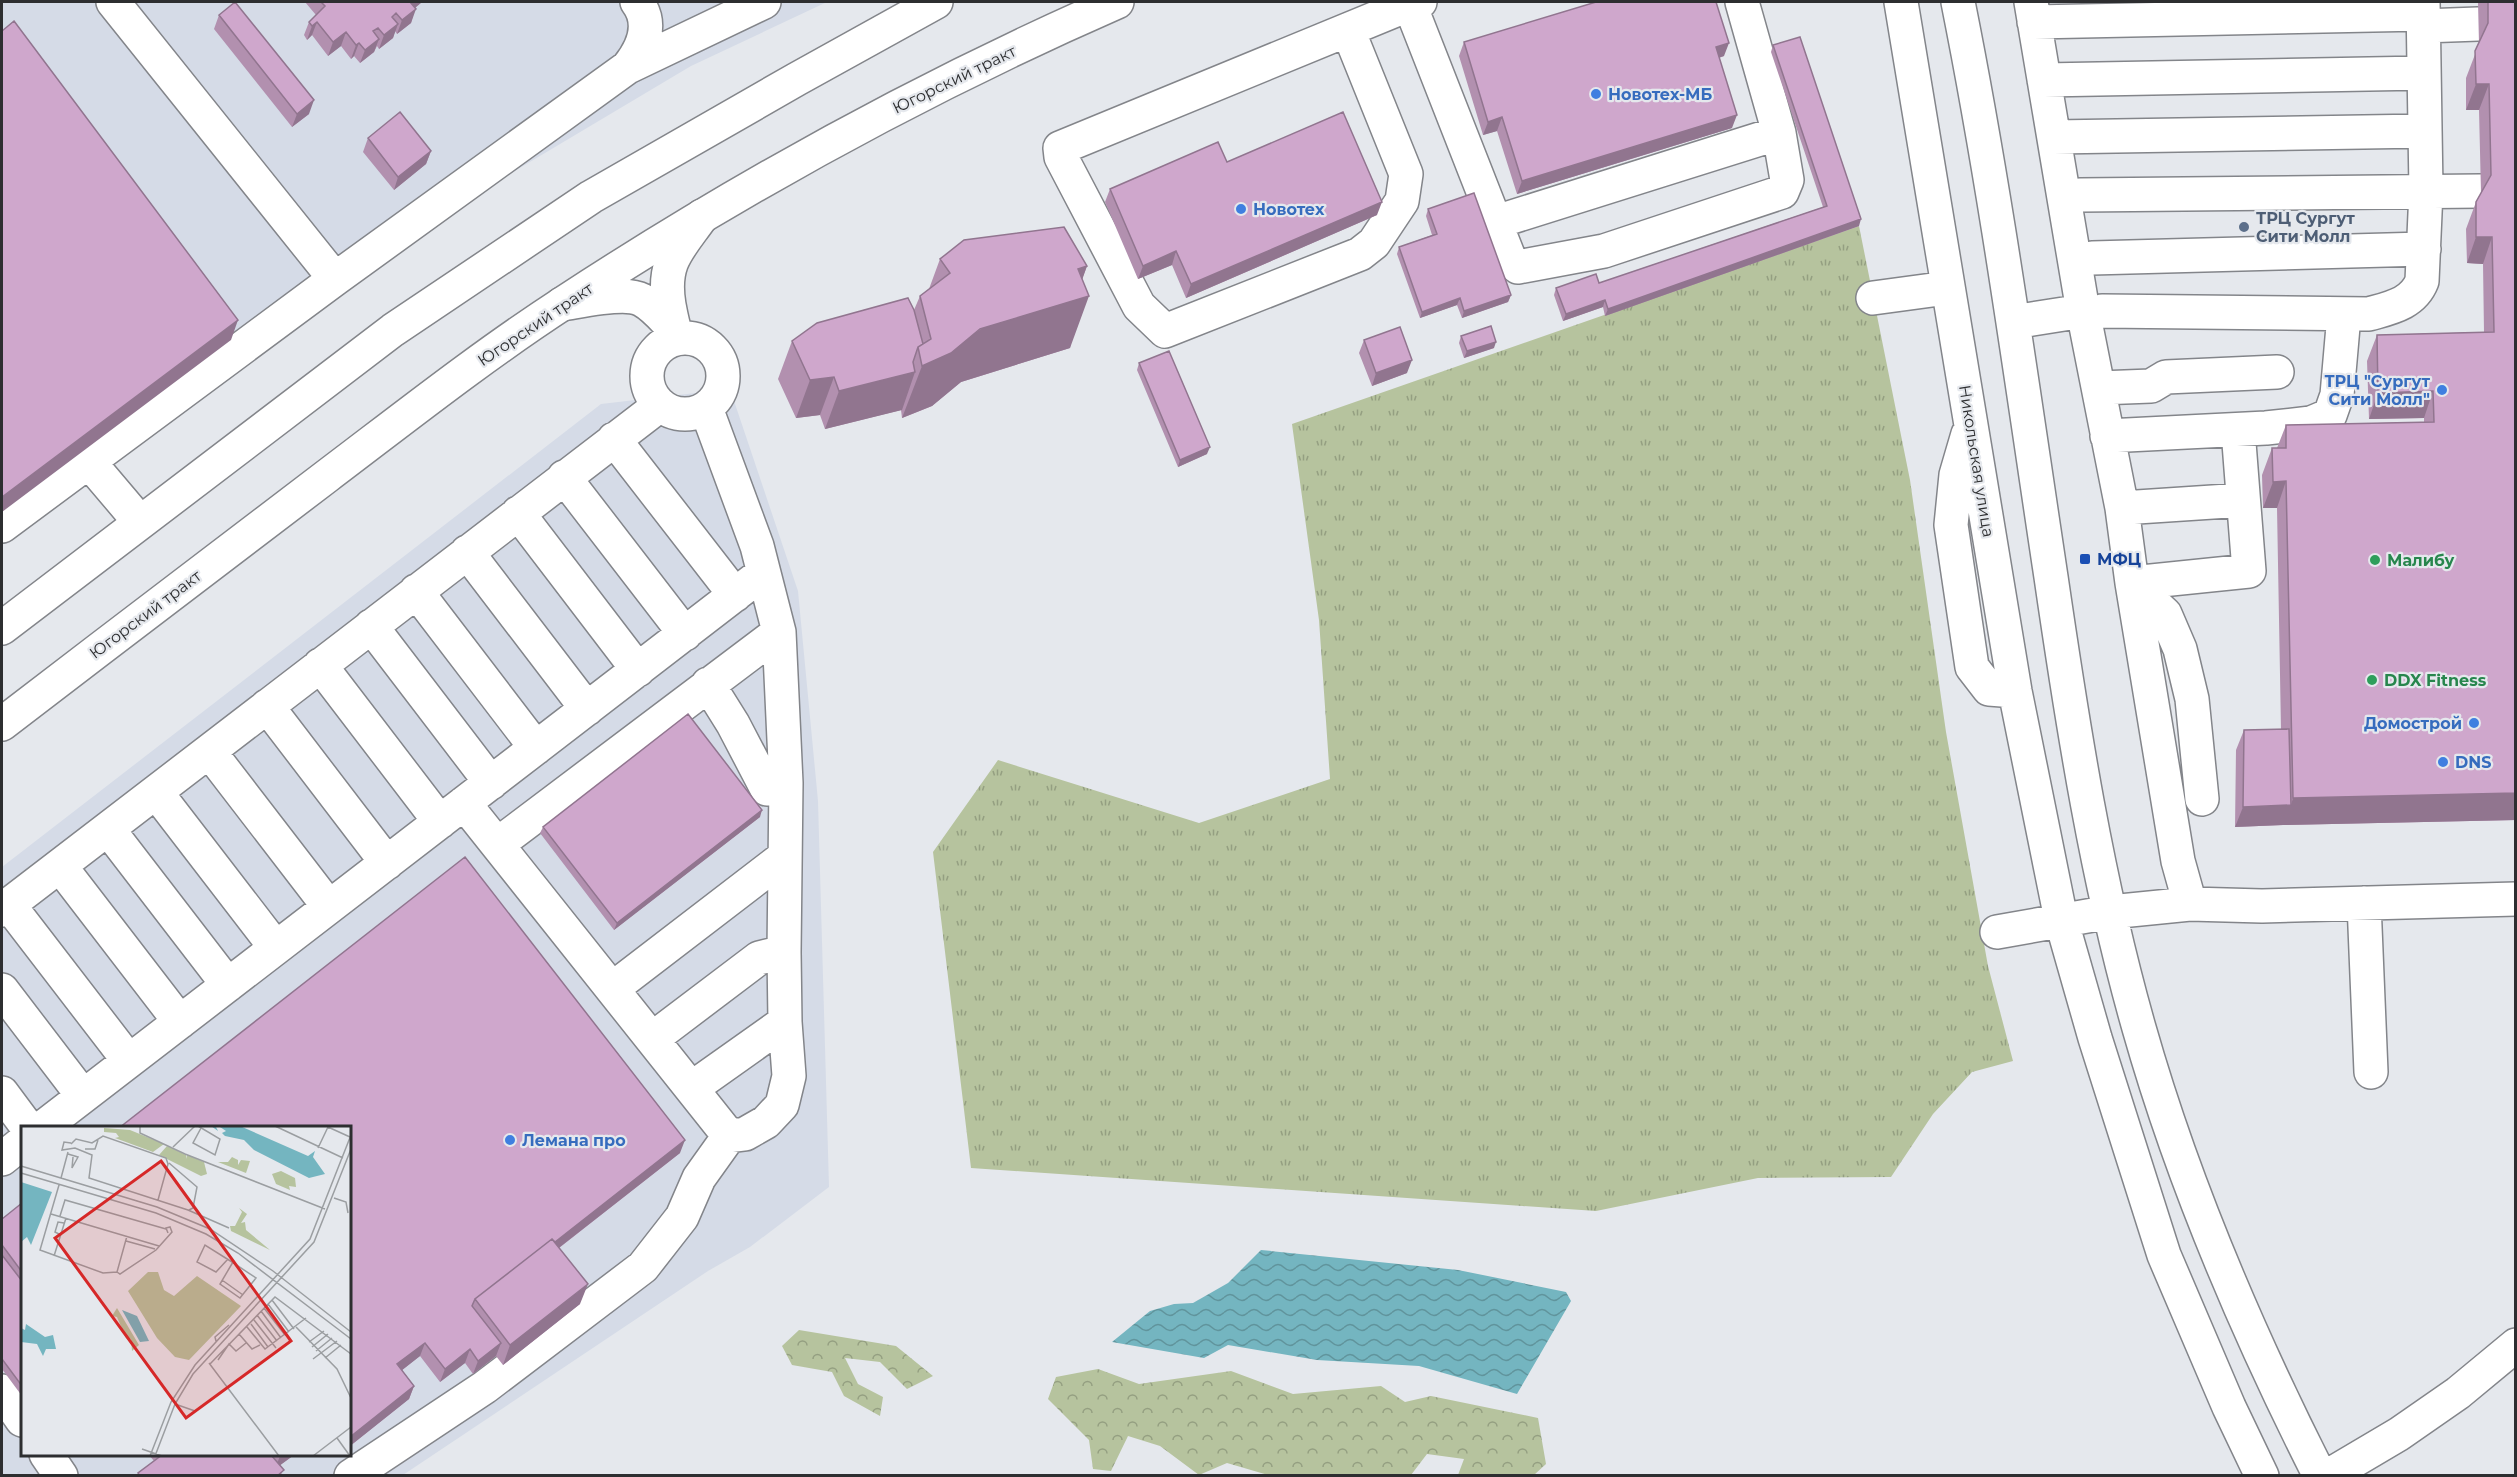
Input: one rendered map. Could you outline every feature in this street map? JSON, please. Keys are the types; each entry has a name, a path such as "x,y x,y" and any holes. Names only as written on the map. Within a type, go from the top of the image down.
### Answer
{"street":[{"path":"113,2 334,279"},
{"path":"628,67 640,52 646,32 642,9 637,2"},
{"path":"2,526 334,279 628,67 764,2"},
{"path":"2,627 393,330 591,197 936,2"},
{"name":"Югорский тракт","path":"2,724 445,387 562,304 702,216 827,143 971,69 1117,2"},
{"path":"1348,30 1406,174 1402,201 1385,230 1360,254 1165,331 1140,306 1061,157 1060,148 1406,4 1510,260 1518,267 1604,251 1782,192 1787,180 1779,133 1742,2"},
{"name":"Никольская улица","path":"1901,2 2015,691 2061,919 2095,1038 2164,1255 2229,1407 2262,1476"},
{"path":"1958,2 1975,84 2013,322 2067,685 2110,912 2138,1026 2162,1104 2209,1233 2275,1387 2320,1476"},
{"path":"2190,904 2178,861 2132,583 2122,508 2099,388 2093,311 2054,137 2033,12 2423,14 2478,24"},
{"path":"2013,322 2093,311 2369,314 2400,305 2418,290 2422,281 2426,191 2423,14"},
{"path":"2044,80 2424,73"},
{"path":"2054,137 2425,130"},
{"path":"1496,222 1779,133"},
{"path":"2080,195 2481,191"},
{"path":"675,333 666,282 674,255 702,216"},
{"path":"2092,258 2424,249"},
{"path":"1874,298 1947,288"},
{"path":"562,304 622,297 640,299 655,308 675,333 699,339 710,346 722,366 724,378 721,389 715,400 706,408 683,414 671,412 652,397 646,374 655,351 675,333"},
{"path":"2108,436 2238,430 2311,423 2330,415 2337,395 2344,315"},
{"path":"2099,388 2151,386 2166,376 2277,372"},
{"path":"129,1061 5,907 660,405"},
{"path":"351,1476 485,1387 643,1267 682,1216 699,1178 729,1136 745,1134 766,1122 782,1105 789,1076 785,1022 784,952 786,783 779,632 757,546 706,408"},
{"path":"2132,583 2249,571 2238,430"},
{"path":"615,439 735,595"},
{"path":"88,462 139,521"},
{"path":"564,477 685,634"},
{"path":"2122,508 2243,500"},
{"path":"518,513 638,670"},
{"path":"467,552 587,709"},
{"path":"45,1126 763,573"},
{"path":"2132,583 2165,614 2180,650 2192,699 2202,799"},
{"path":"416,591 536,748"},
{"path":"370,626 491,783"},
{"path":"498,844 779,632"},
{"path":"320,665 452,812 498,844 729,1136"},
{"path":"708,684 733,724 767,789 786,783"},
{"path":"267,706 387,862"},
{"path":"733,724 782,715"},
{"path":"209,751 329,907"},
{"path":"156,792 276,948"},
{"path":"108,829 228,985"},
{"path":"612,989 784,857"},
{"path":"60,866 180,1022"},
{"path":"1997,932 2061,919 2190,904 2262,906 2516,899"},
{"path":"2364,903 2371,1072"},
{"path":"652,1039 759,958 784,952"},
{"path":"2,990 83,1096"},
{"path":"692,1088 785,1022"},
{"path":"2,1094 26,1126"},
{"path":"2,1159 21,1144"},
{"path":"2328,1476 2399,1434 2458,1393 2516,1345"},
{"path":"47,1456 61,1476"}],"shaded area":[{"path":"2,2 827,2 691,66 488,187 2,540"},
{"path":"730,389 798,591 818,801 829,1187 750,1247 708,1271 403,1475 2,1476 2,867 601,404"}],"green space":[{"path":"1859,226 1910,480 1946,732 1988,966 2013,1061 1972,1072 1933,1114 1891,1177 1758,1178 1596,1211 971,1168 933,852 998,760 1199,823 1330,779 1319,620 1292,424"},
{"path":"799,1330 896,1346 933,1376 907,1389 880,1362 845,1358 858,1384 883,1397 880,1416 844,1396 832,1372 792,1365 782,1346"},
{"path":"1098,1369 1139,1384 1231,1371 1293,1394 1381,1386 1405,1402 1431,1396 1538,1418 1546,1464 1534,1475 1458,1475 1464,1459 1427,1454 1411,1475 1268,1475 1227,1463 1199,1475 1160,1446 1128,1436 1111,1471 1093,1469 1089,1440 1048,1399 1056,1377"}],"water":[{"path":"1261,1250 1458,1270 1566,1292 1571,1301 1517,1394 1419,1366 1317,1360 1228,1345 1204,1358 1112,1342 1150,1311 1174,1304 1193,1303 1228,1283"}],"building":[{"path":"235,2 314,100 297,114 219,15"},
{"path":"321,2 410,2 416,9 402,20 396,13 392,17 398,24 384,35 378,28 373,31 379,39 365,50 359,43 356,45 346,32 333,42 317,22 312,26 309,22 325,6"},
{"name":"Новотех-МБ","path":"1596,2 1716,2 1729,43 1716,47 1737,115 1522,181 1502,117 1488,122 1464,42"},
{"name":"ТРЦ \"Сургут Сити Молл\"","path":"2488,2 2516,2 2516,793 2293,798 2286,481 2273,482 2272,448 2286,448 2286,425 2434,422 2433,391 2378,393 2377,335 2494,332 2492,237 2476,237 2476,202 2491,175 2489,84 2476,84 2475,51 2488,23"},
{"path":"14,21 238,320 2,497 2,31"},
{"path":"1800,37 1861,219 1608,309 1605,300 1566,314 1556,288 1596,274 1599,283 1827,206 1773,45"},
{"path":"400,112 431,151 398,177 368,138"},
{"name":"Новотех","path":"1343,112 1382,202 1191,284 1176,251 1143,266 1110,189 1218,142 1227,162"},
{"path":"1474,193 1511,295 1464,311 1460,298 1422,312 1399,247 1437,234 1428,209"},
{"path":"1064,227 1087,266 1078,269 1089,296 980,329 951,353 922,366 918,347 931,339 920,296 950,273 940,259 964,240"},
{"path":"908,298 914,310 923,344 918,347 913,362 915,372 839,391 834,377 810,380 792,341 817,323"},
{"path":"1491,326 1496,342 1467,351 1461,336"},
{"path":"1400,327 1412,360 1376,373 1364,340"},
{"path":"1169,351 1210,447 1180,460 1139,363"},
{"path":"688,714 762,810 617,923 543,827"},
{"path":"2289,729 2291,805 2243,807 2244,730"},
{"name":"Лемана про","path":"465,857 685,1140 555,1242 552,1239 475,1299 472,1306 501,1343 478,1361 470,1349 445,1369 425,1343 397,1364 414,1386 351,1436 351,1126 122,1126"},
{"path":"21,1204 21,1271 2,1245 2,1219"},
{"path":"552,1239 588,1284 510,1345 475,1299"},
{"path":"2,1255 21,1280 21,1385 2,1359"},
{"path":"161,1456 272,1456 284,1470 277,1476 140,1476 138,1473"}],"place":[{"name":"Новотех-МБ","path":"1596,94"},
{"name":"Новотех","path":"1241,209"},
{"name":"ТРЦ Сургут Сити Молл","path":"2244,227"},
{"name":"ТРЦ \"Сургут Сити Молл\"","path":"2442,390"},
{"name":"МФЦ","path":"2085,559"},
{"name":"Малибу","path":"2375,560"},
{"name":"DDX Fitness","path":"2372,680"},
{"name":"Домострой","path":"2474,723"},
{"name":"DNS","path":"2443,762"},
{"name":"Лемана про","path":"510,1140"}]}
